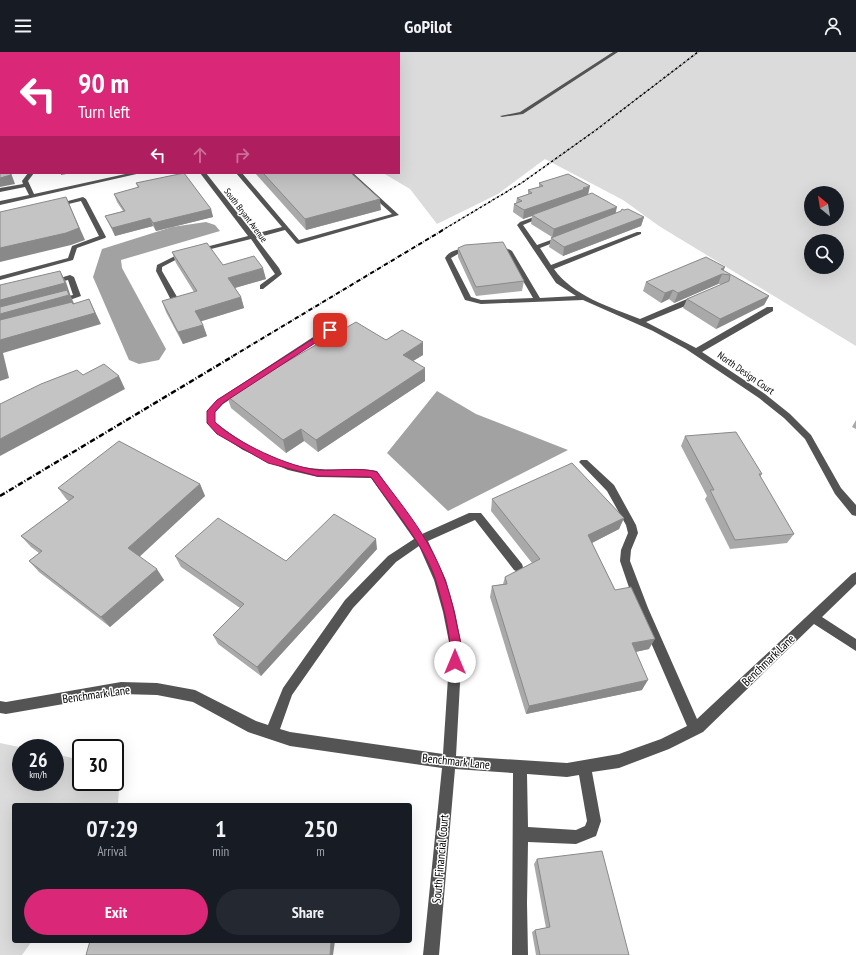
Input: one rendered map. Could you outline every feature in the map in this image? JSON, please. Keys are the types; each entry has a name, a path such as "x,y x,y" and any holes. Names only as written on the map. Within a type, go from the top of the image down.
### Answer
{"street":[{"path":"502,116 521,113 616,52"},
{"path":"31,174 25,181 31,204"},
{"path":"105,174 108,179"},
{"path":"0,203 133,174"},
{"name":"South Bryant Avenue","path":"204,174 279,274 263,287"},
{"path":"240,174 298,242 396,215 351,174"},
{"path":"0,190 27,185"},
{"path":"0,278 71,260 74,247 103,237 83,199 48,207"},
{"path":"552,212 520,225 559,281 584,298"},
{"path":"176,302 159,271 159,266 181,255 286,228"},
{"path":"550,268 639,233"},
{"path":"535,248 565,237"},
{"path":"538,299 507,249 499,247 460,251 449,256 468,298 481,302 584,298"},
{"path":"42,285 70,277 77,296 49,304"},
{"path":"640,322 701,296"},
{"name":"North Design Court","path":"584,298 656,329 696,352 762,396 787,416 808,437 838,491 856,512"},
{"path":"696,352 770,310"},
{"name":"South Financial Court","path":"330,330 220,402 211,411 211,423 220,432 271,461 317,473 374,474 420,540 440,580 449,612 456,647 449,762 431,955"},
{"path":"584,462 611,488 632,525 633,533 626,550 625,561 642,608 694,728"},
{"path":"272,733 287,692 349,604 392,559 420,540 469,516 477,516 518,568"},
{"name":"Benchmark Lane","path":"0,707 6,708 121,688 157,689 195,696 253,727 290,738 449,762 567,770 619,761 664,744 698,727 856,577"},
{"path":"813,617 845,637 856,646"},
{"path":"520,767 522,834 519,903 520,955"},
{"path":"522,834 576,837 591,831 594,821 584,767"}],"shaded area":[{"path":"400,52 856,52 856,346 659,226 623,200 545,159 498,194 437,224 410,189 385,174 400,174"},
{"path":"206,222 215,225 220,231 121,260 122,268 166,349 159,360 139,364 129,360 93,277 102,249 172,227"},
{"path":"437,391 476,414 568,450 448,511 387,453"},
{"path":"0,743 12,746 12,791 64,791 64,756 72,758 72,791 119,791 118,803 12,803 12,943 31,943 22,955 0,955"}],"building":[{"path":"0,174 11,175 0,178"},
{"path":"185,174 211,209 153,223 150,218 112,228 105,216 125,211 114,194 139,187 136,183"},
{"path":"264,174 352,174 380,199 305,219"},
{"path":"568,174 590,186 524,210 514,204 522,201 517,198 532,193 528,190 543,186 539,183"},
{"path":"592,193 617,207 554,229 532,215"},
{"path":"66,197 79,228 66,233 0,248 0,212"},
{"path":"622,209 628,209 644,217 564,247 551,238 621,211"},
{"path":"503,242 524,281 476,287 458,248 465,245"},
{"path":"207,243 223,265 254,256 263,268 228,278 241,297 195,311 203,325 178,332 162,301 197,291 172,252"},
{"path":"706,257 725,267 721,269 769,296 720,319 687,299 729,281 730,275 722,274 678,293 673,290 665,293 646,282"},
{"path":"60,271 65,283 0,300 0,285"},
{"path":"67,290 69,295 0,314 0,307"},
{"path":"89,299 95,313 0,340 0,320"},
{"path":"356,322 386,340 402,330 423,342 403,355 425,368 316,440 301,429 283,440 227,396"},
{"path":"104,364 119,376 0,439 0,404 41,384 77,370 83,375"},
{"path":"736,432 762,474 759,474 794,534 735,540 710,490 714,490 685,436"},
{"path":"119,441 200,484 128,548 157,569 101,617 29,561 42,551 21,536 74,497 58,488"},
{"path":"572,463 624,518 588,535 615,590 631,587 655,639 632,643 648,680 529,706 492,586 507,584 505,577 540,559 492,499"},
{"path":"334,514 376,539 257,667 213,635 244,604 175,556 218,518 286,561"},
{"path":"602,851 629,955 540,955 535,930 550,927 537,859"},
{"path":"89,943 331,943 330,955 86,955"}],"railway":[{"path":"441,231 523,182 596,130 698,52"},
{"path":"233,356 443,230"},
{"path":"0,496 235,355"}],"route":[{"path":"330,330 220,402 211,411 211,423 220,432 271,461 317,473 374,474 425,546 440,580 449,612 456,647 455,662"}]}
